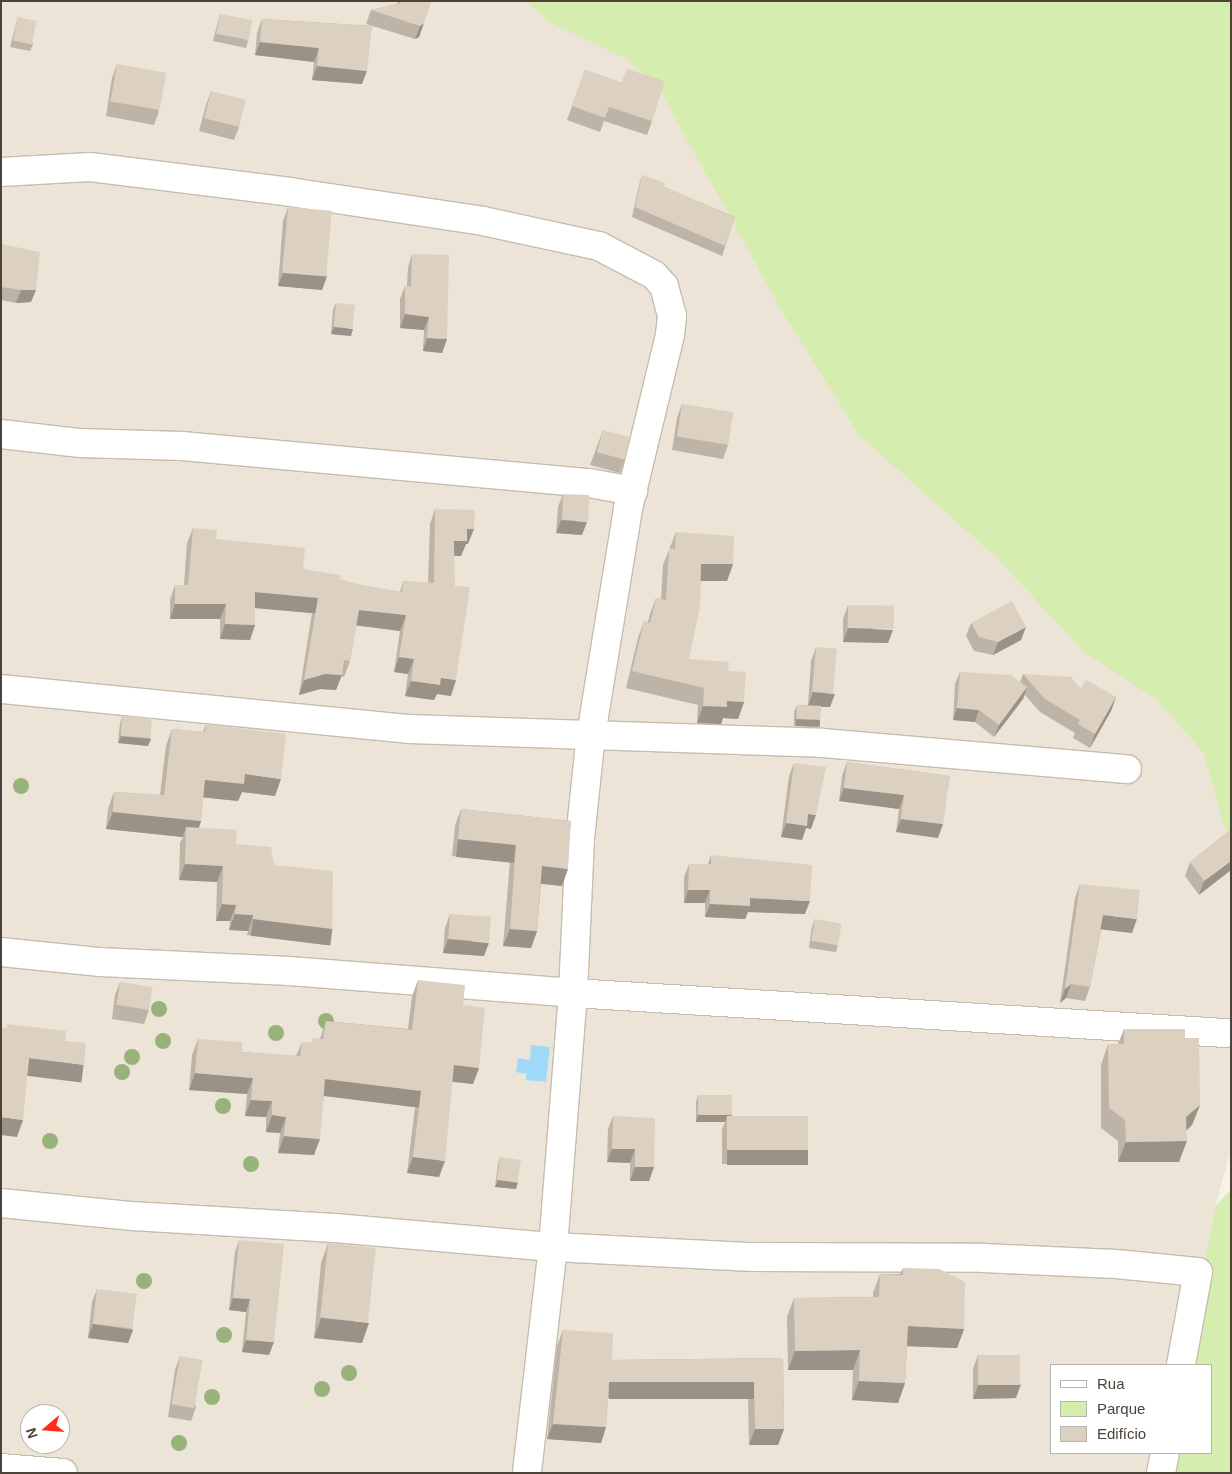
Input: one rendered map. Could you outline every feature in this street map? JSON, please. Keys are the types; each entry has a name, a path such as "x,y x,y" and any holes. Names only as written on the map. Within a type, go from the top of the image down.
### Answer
{"street":[{"path":"1,172 90,167 290,192 483,221 600,246 654,275 664,286 672,316 670,335 632,491 591,734 580,839 573,993 553,1247 527,1473"},
{"path":"1,434 80,443 182,446 589,483 632,491"},
{"path":"1,689 409,729 822,743 1126,769"},
{"path":"1,952 100,962 290,971 573,993 1226,1033"},
{"path":"1,1203 132,1216 335,1228 553,1247 753,1257 983,1258 1116,1264 1198,1272 1181,1364"},
{"path":"1161,1473 1164,1454"},
{"path":"1,1468 63,1473"}],"shaded area":[{"path":"1,1 605,1 1231,703 1231,1149 1215,1207 1185,1364 1050,1364 1050,1454 1177,1454 1175,1473 1,1473"}],"green space":[{"path":"527,1 1231,1 1231,835 1223,822 1204,753 1156,699 1085,653 997,558 859,435 780,308 656,83 625,58 549,22"},
{"path":"1231,1189 1231,1473 1176,1473 1178,1454 1212,1454 1212,1364 1185,1364 1215,1207"}],"water":[{"path":"531,1045 550,1047 546,1082 526,1080 526,1074 516,1072 518,1058 530,1060"}],"building":[{"path":"400,1 431,1 424,23 420,26 371,10 400,3"},
{"path":"220,14 252,20 249,40 216,34"},
{"path":"18,17 37,21 32,44 13,40"},
{"path":"262,19 372,26 367,71 317,66 319,48 260,42"},
{"path":"117,64 166,73 160,110 110,101"},
{"path":"627,69 665,81 652,121 609,107 605,118 572,106 585,70 622,83"},
{"path":"211,91 246,100 239,127 204,118"},
{"path":"642,175 665,183 664,187 735,217 725,246 635,207"},
{"path":"288,207 332,211 326,277 282,273"},
{"path":"1,244 40,252 36,290 1,287"},
{"path":"412,254 449,255 447,339 427,338 429,317 405,314 405,286 411,286"},
{"path":"336,303 355,305 352,329 333,327"},
{"path":"682,404 733,412 728,445 677,437"},
{"path":"603,430 630,437 624,459 597,452"},
{"path":"563,494 589,495 588,521 562,520"},
{"path":"435,509 475,510 474,529 467,529 467,541 454,541 455,586 470,587 456,680 441,678 440,685 411,681 414,659 399,657 406,615 359,610 350,661 344,660 342,675 325,674 304,680 318,598 255,592 255,625 225,624 226,604 175,604 175,585 188,585 193,528 217,530 216,539 305,548 303,569 340,575 340,579 360,585 402,592 403,581 434,583"},
{"path":"676,532 734,536 733,564 701,564 700,607 689,659 729,662 728,671 746,672 744,702 727,701 727,707 703,706 704,688 632,671 644,621 650,623 656,598 666,600 669,548 675,549"},
{"path":"1012,601 1026,627 998,642 979,637 971,623"},
{"path":"848,605 894,606 894,629 848,628"},
{"path":"816,647 837,649 833,694 812,692"},
{"path":"960,672 1011,675 1027,687 999,725 979,710 957,708"},
{"path":"1023,674 1071,677 1081,689 1086,680 1116,697 1095,734 1078,724 1080,720 1045,699"},
{"path":"797,705 821,706 820,720 797,719"},
{"path":"122,716 152,718 151,738 121,736"},
{"path":"206,724 286,734 281,779 245,774 244,784 205,780 201,821 113,812 114,792 164,795 172,729 205,732"},
{"path":"847,762 950,776 943,824 901,819 904,795 844,788"},
{"path":"794,763 826,767 816,815 808,814 807,826 786,823"},
{"path":"461,809 571,821 568,869 542,866 537,931 510,929 516,845 458,839"},
{"path":"186,827 237,830 236,844 271,847 274,865 333,871 332,929 253,919 253,915 235,914 236,905 222,904 223,866 185,864"},
{"path":"1229,831 1231,833 1231,861 1204,881 1190,862"},
{"path":"711,855 812,865 810,901 750,898 750,906 710,904 710,890 688,890 689,864 711,864"},
{"path":"1080,884 1140,890 1137,919 1103,915 1090,987 1071,984 1065,989"},
{"path":"450,914 491,917 489,942 448,939"},
{"path":"815,919 842,924 838,945 811,941"},
{"path":"418,980 465,985 463,1005 485,1008 479,1068 454,1065 445,1161 413,1157 421,1091 325,1079 320,1139 284,1136 286,1117 272,1115 272,1101 251,1100 253,1078 195,1073 198,1039 242,1042 242,1052 300,1056 302,1042 312,1043 313,1038 323,1039 326,1021 412,1030"},
{"path":"120,982 153,987 149,1010 116,1005"},
{"path":"7,1024 66,1031 65,1041 86,1043 84,1065 29,1058 23,1120 1,1117 1,1028 7,1028"},
{"path":"1124,1029 1185,1029 1185,1038 1199,1038 1200,1105 1186,1117 1187,1141 1126,1142 1125,1120 1109,1108 1108,1044 1124,1044"},
{"path":"698,1095 732,1095 732,1115 698,1115"},
{"path":"613,1116 655,1118 654,1167 635,1167 635,1149 612,1149"},
{"path":"727,1116 808,1116 808,1150 727,1150"},
{"path":"500,1157 521,1160 518,1183 497,1180"},
{"path":"239,1240 284,1244 274,1342 246,1340 250,1299 233,1298"},
{"path":"328,1243 376,1248 368,1323 320,1318"},
{"path":"903,1268 939,1269 965,1282 964,1329 908,1326 905,1383 859,1381 860,1350 795,1351 794,1298 879,1297 880,1274 903,1275"},
{"path":"97,1289 137,1294 132,1329 93,1324"},
{"path":"563,1330 613,1333 612,1360 783,1358 784,1429 755,1429 754,1382 609,1382 606,1427 553,1424"},
{"path":"978,1355 1020,1355 1020,1385 978,1385"},
{"path":"180,1356 203,1360 194,1408 171,1404"}]}
